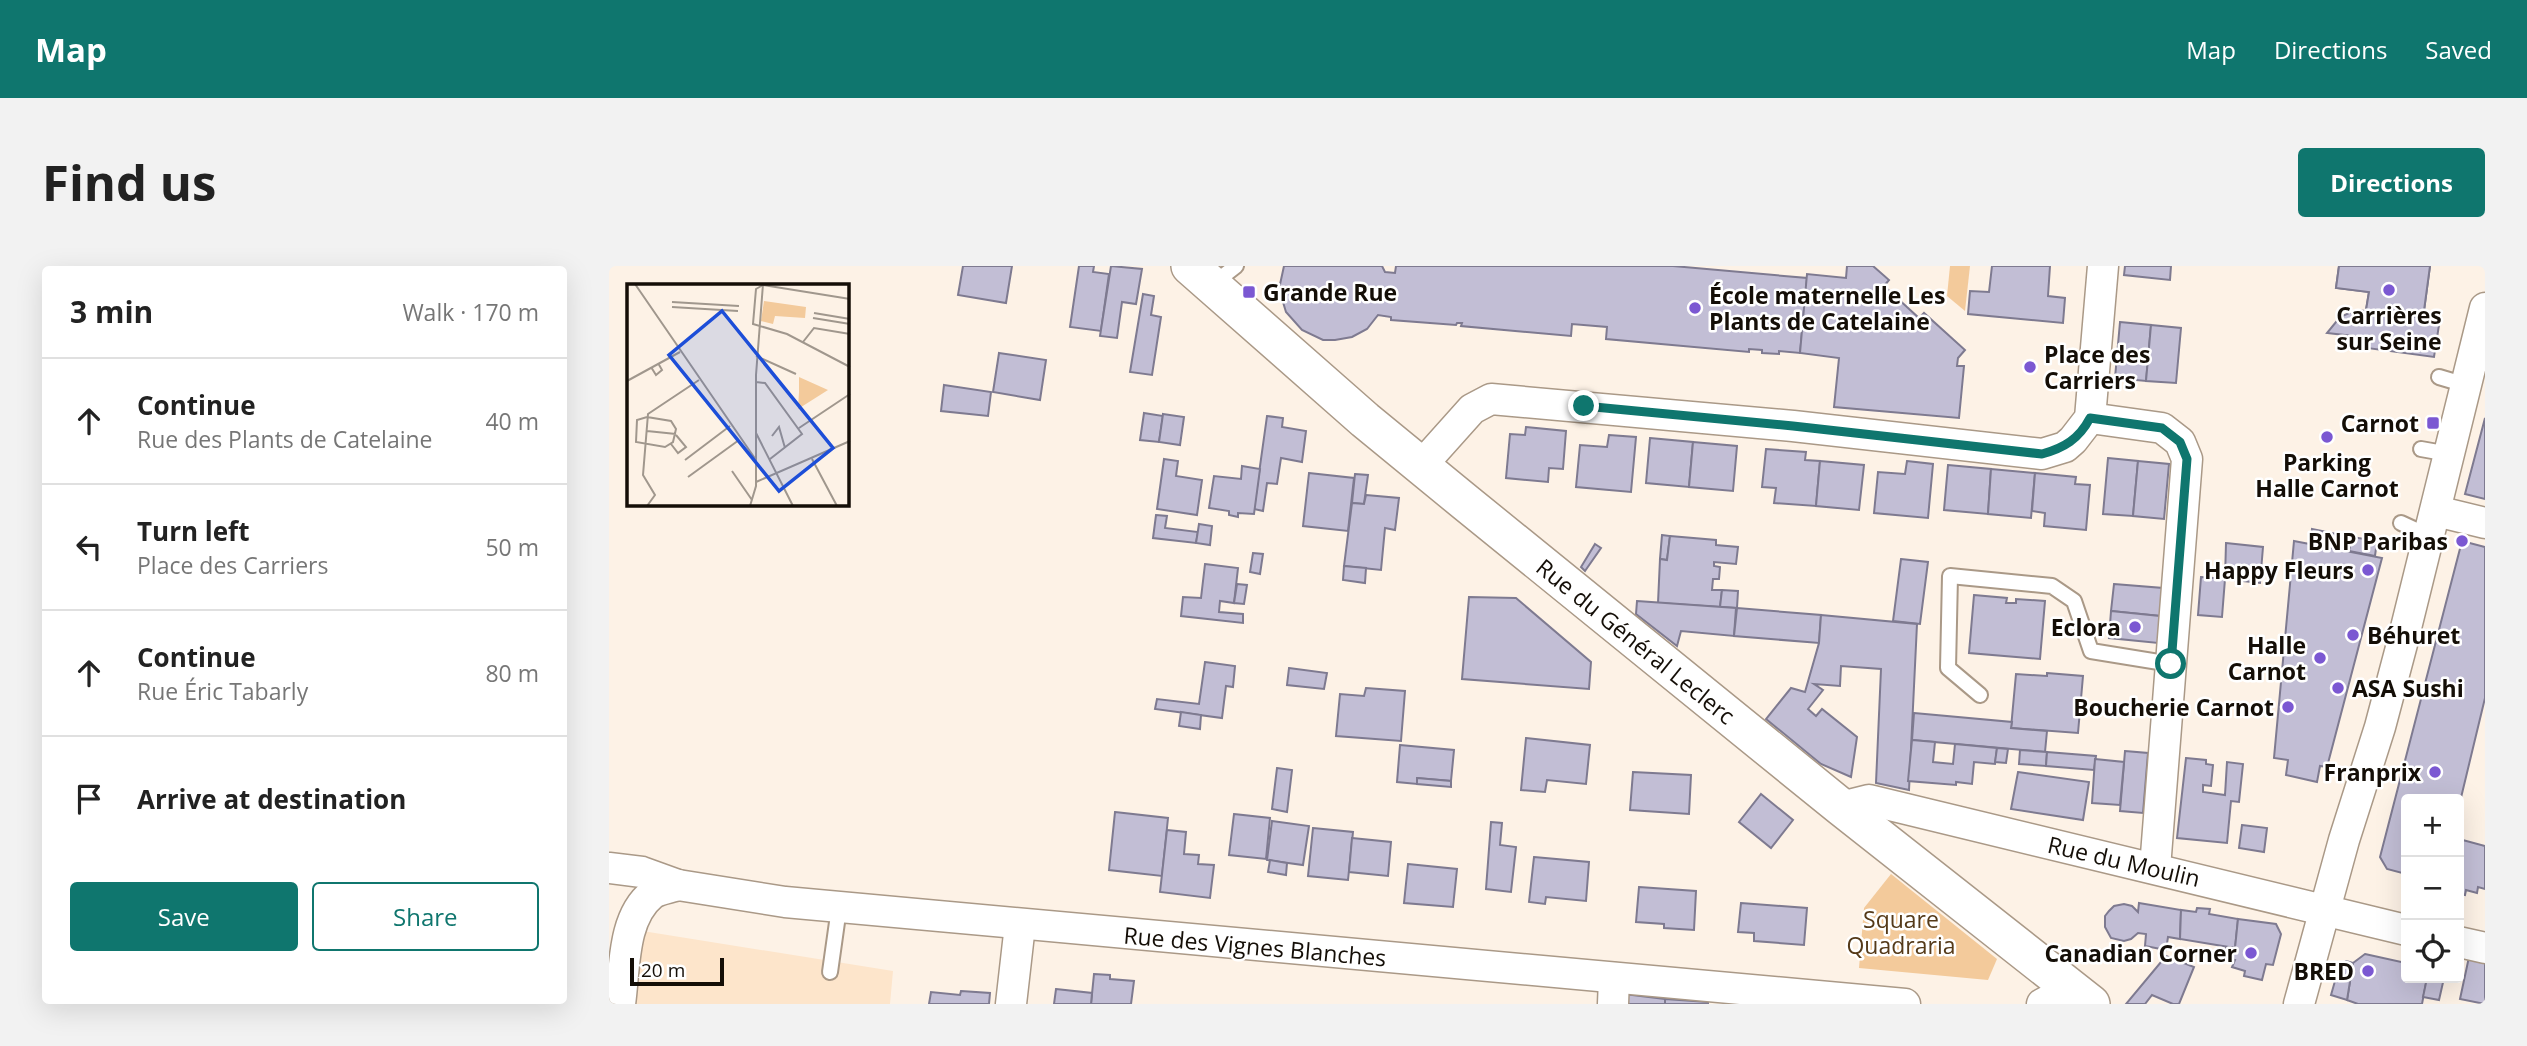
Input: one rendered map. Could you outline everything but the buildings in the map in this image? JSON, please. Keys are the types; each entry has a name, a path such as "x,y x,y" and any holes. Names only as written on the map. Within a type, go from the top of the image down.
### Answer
{"street":[{"path":"1421,466 1472,409 1491,399 1793,426 2042,454 2065,447 2079,435 2090,418 2103,266"},
{"name":"Rue du Général Leclerc","path":"1213,272 1364,420 1841,807 2069,999"},
{"path":"2299,1004 2380,727 2432,524 2435,452 2452,381 2485,308"},
{"path":"2090,418 2162,428 2180,442 2187,459 2155,868"},
{"path":"2432,524 2485,523"},
{"name":"Rue du Moulin","path":"1841,807 1869,800 2401,929"},
{"name":"Rue des Vignes Blanches","path":"609,868 642,872 678,885 785,902 1020,925 1613,991 1905,1004"},
{"path":"620,1004 631,929 641,905 654,891 678,885"},
{"path":"1011,1004 1020,925"},
{"path":"2464,943 2485,948"}],"lane":[{"path":"2401,523 2432,524"},
{"path":"1980,695 1948,668 1950,576 2052,586 2074,601 2091,652 2171,664"},
{"path":"830,972 839,908"}],"shaded area":[{"path":"630,929 893,971 890,1004 626,1004"}],"green space":[{"path":"1950,266 1970,266 1965,311 1947,296"},
{"name":"Square Quadraria","path":"1891,874 1997,959 1988,980 1859,968 1864,908"}],"place":[{"name":"Carrières sur Seine","path":"2389,290"},
{"name":"Grande Rue","path":"1249,292"},
{"name":"École maternelle Les Plants de Catelaine","path":"1695,308"},
{"name":"Place des Carriers","path":"2030,367"},
{"name":"Carnot","path":"2433,423"},
{"name":"Parking Halle Carnot","path":"2327,437"},
{"name":"BNP Paribas","path":"2462,541"},
{"name":"Happy Fleurs","path":"2368,570"},
{"name":"Eclora","path":"2135,627"},
{"name":"Béhuret","path":"2353,635"},
{"name":"Halle Carnot","path":"2320,658"},
{"name":"ASA Sushi","path":"2338,688"},
{"name":"Boucherie Carnot","path":"2288,707"},
{"name":"Franprix","path":"2435,772"},
{"name":"Canadian Corner","path":"2251,953"},
{"name":"BRED","path":"2368,971"}],"route":[{"path":"1584,406 2042,454 2065,447 2079,435 2090,418 2162,428 2180,442 2187,459 2171,664"}]}
